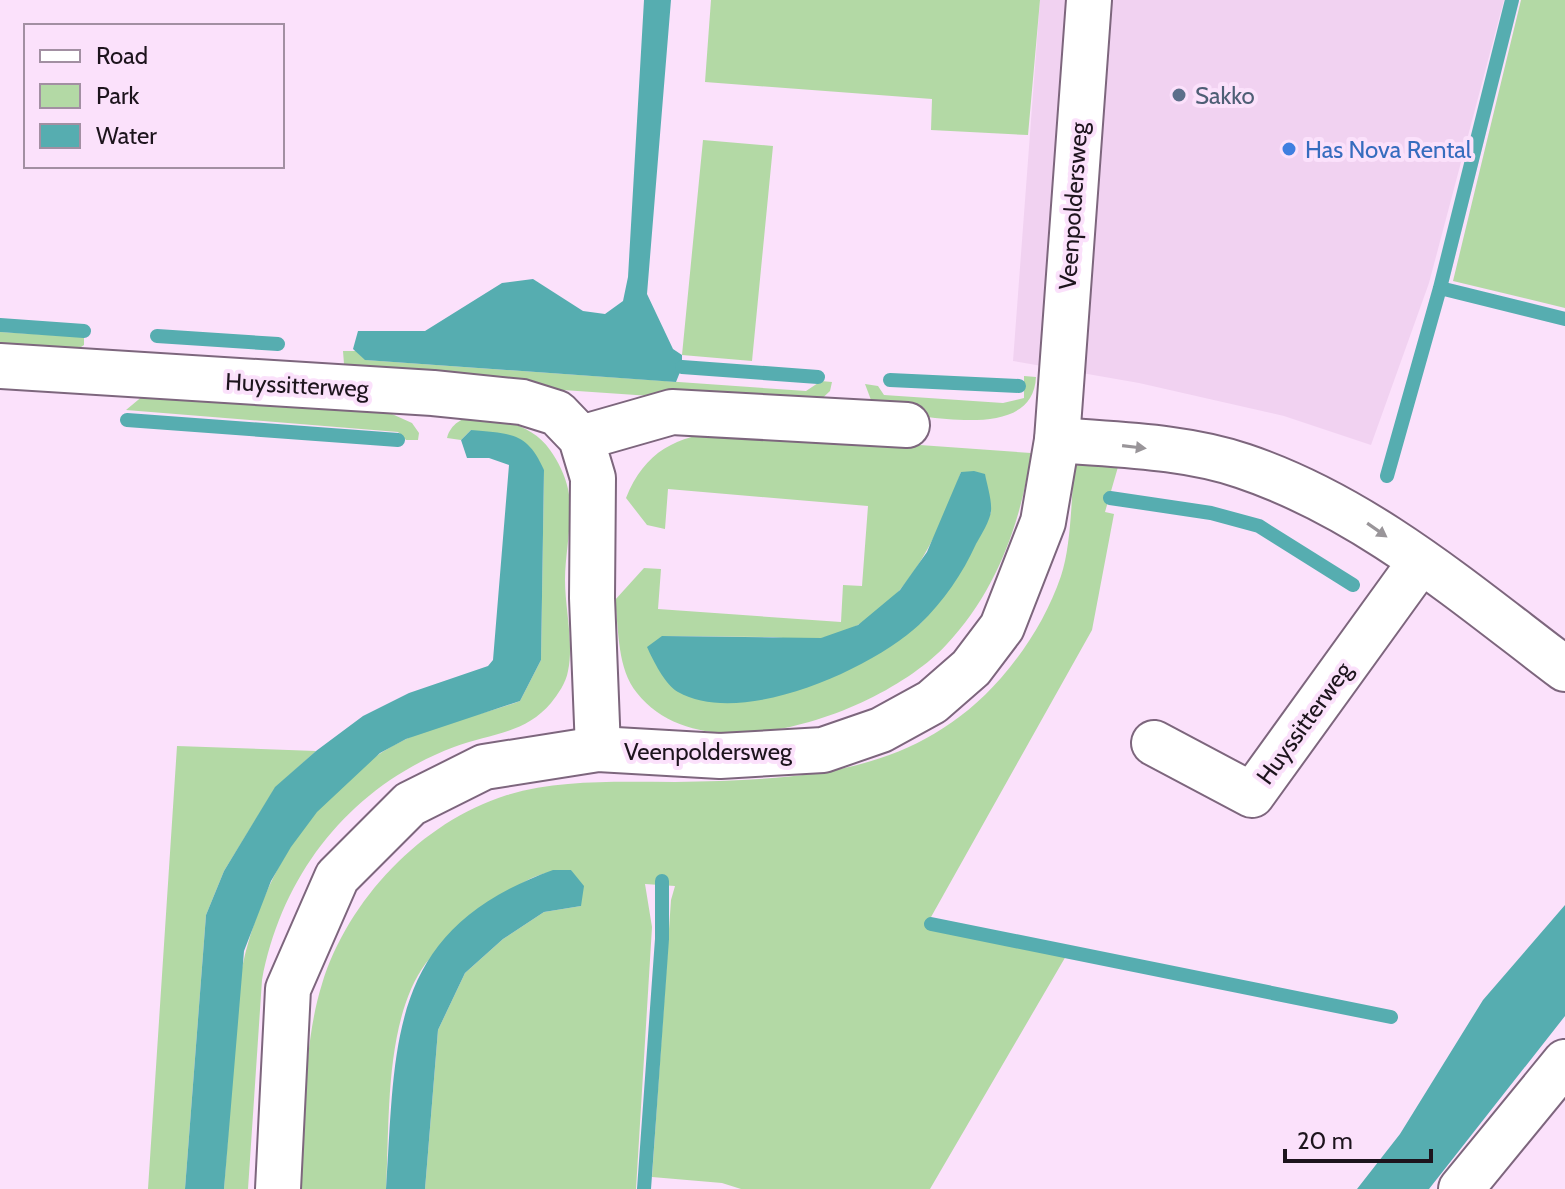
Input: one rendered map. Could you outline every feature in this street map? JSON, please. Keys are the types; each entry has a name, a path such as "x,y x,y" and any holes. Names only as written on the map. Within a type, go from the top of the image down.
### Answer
{"street":[{"name":"Veenpoldersweg","path":"278,1189 288,989 337,877 410,804 484,767 598,749 720,756 823,750 881,730 932,702 971,668 1002,627 1043,522 1057,440 1089,0"},
{"name":"Huyssitterweg","path":"0,366 522,402 557,413 581,438"},
{"path":"598,749 592,598 593,478 581,438 672,412 907,425"},
{"path":"1057,440 1178,452 1240,465 1311,493 1361,519 1565,669"},
{"name":"Huyssitterweg","path":"1154,743 1252,795 1421,561"},
{"path":"1461,1189 1565,1062"}],"shaded area":[{"path":"1040,0 1504,0 1429,283 1371,445 1284,416 1139,383 1013,361"}],"green space":[{"path":"711,0 1040,0 1028,135 931,130 932,99 705,82"},
{"path":"1521,0 1565,0 1565,308 1453,281"},
{"path":"703,140 773,146 752,361 682,355"},
{"path":"0,332 84,337 84,345 68,356 0,351"},
{"path":"343,351 356,351 366,360 806,391 821,381 832,382 830,391 813,407 359,376 344,364"},
{"path":"1024,376 1036,377 1030,397 1017,410 999,417 976,420 885,412 871,400 865,384 878,386 884,395 1003,403 1024,398"},
{"path":"150,390 383,410 412,423 419,433 418,440 406,440 398,432 126,410"},
{"path":"476,414 507,421 535,435 553,454 565,479 570,511 565,580 570,649 567,675 551,703 530,721 506,732 454,747 417,764 383,785 353,810 327,838 304,870 286,904 262,980 248,1189 224,1189 239,984 258,912 293,842 342,783 372,759 418,734 520,701 541,660 544,470 471,430 461,440 447,438 454,425"},
{"path":"725,431 1031,453 1021,505 1004,555 992,579 964,624 919,669 882,692 840,712 795,726 749,733 706,731 667,718 637,693 630,683 622,661 615,600 644,568 661,569 658,609 841,622 843,585 862,586 868,506 668,489 665,529 647,525 626,498 643,468 664,449 707,433","holes":["961,472 991,512 960,571 920,624 676,691 662,636 810,639 849,629 873,615 894,597 912,574 940,524"]},
{"path":"1075,459 1120,460 1105,512 1114,514 1092,630 926,926 1066,956 930,1189 741,1189 722,1183 652,1177 671,900 675,886 645,884 652,927 636,1189 425,1189 438,1030 465,973 503,939 544,912 581,906 571,870 535,877 505,895 439,949 412,986 396,1042 392,1072 386,1189 301,1189 308,1060 322,984 350,923 369,894 392,868 445,824 475,807 527,790 591,782 721,781 809,774 892,754 930,736 967,711 1001,678 1020,655 1043,617 1065,563"},
{"path":"177,746 316,751 275,788 224,871 206,915 185,1189 148,1189"}],"water":[{"path":"644,0 671,0 647,294 673,349 682,355 682,367 676,382 365,360 353,349 358,331 425,331 502,283 533,279 583,311 605,314 623,301 628,277"},
{"path":"471,430 507,434 524,441 538,457 544,470 541,660 520,701 406,739 380,753 317,812 291,847 271,881 244,951 224,1189 185,1189 206,915 224,871 275,787 316,751 363,716 409,693 488,666 493,660 509,465 489,458 467,458 461,440"},
{"path":"961,472 985,474 991,507 987,523 965,566 944,597 920,624 871,659 805,688 736,703 705,701 678,692 660,672 647,647 662,636 821,638 858,625 900,590 927,552"},
{"path":"553,870 571,870 584,886 581,906 544,912 503,939 465,973 438,1030 425,1189 386,1189 399,1038 411,996 430,958 458,924 499,895"},
{"path":"1565,905 1565,1016 1429,1189 1357,1189 1400,1134 1483,1000"}],"waterway":[{"path":"1387,476 1440,288 1512,0"},
{"path":"1440,288 1565,319"},
{"path":"0,325 84,331"},
{"path":"157,336 278,344"},
{"path":"682,367 818,377"},
{"path":"890,380 1019,386"},
{"path":"127,420 398,440"},
{"path":"1110,498 1211,513 1259,526 1353,585"},
{"path":"644,1189 662,939 662,881"},
{"path":"931,924 1391,1017"}],"place":[{"name":"Sakko","path":"1179,95"},
{"name":"Has Nova Rental","path":"1289,149"}]}
